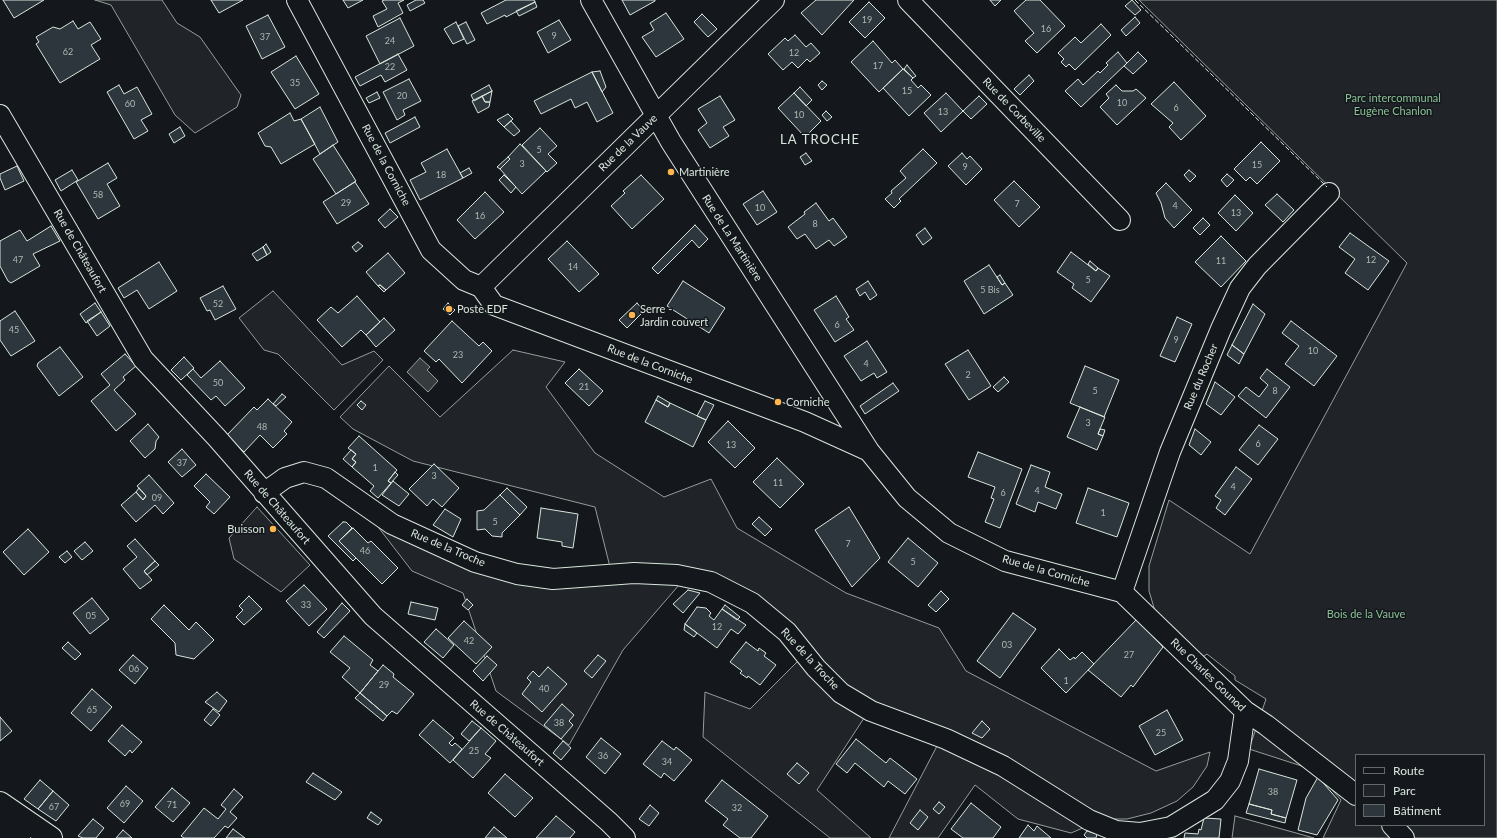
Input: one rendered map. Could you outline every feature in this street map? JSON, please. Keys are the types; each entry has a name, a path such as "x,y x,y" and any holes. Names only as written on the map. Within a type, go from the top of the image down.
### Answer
{"street":[{"name":"Rue de la Corniche","path":"297,0 431,250 464,280 481,287 494,305 805,422 869,451 907,498 949,533 1006,561 1122,592"},
{"name":"Rue de La Martinière","path":"591,0 671,142 869,451"},
{"name":"Rue de la Vauve","path":"481,287 774,0"},
{"name":"Rue de Corbeville","path":"908,0 1120,220"},
{"name":"Rue de Châteaufort","path":"0,115 143,359 217,438 373,616 605,817 625,838"},
{"name":"Rue du Rocher","path":"1122,592 1170,452 1221,329 1240,288 1258,266 1329,193"},
{"name":"Rue de la Troche","path":"264,493 285,478 304,472 326,478 392,524 475,562 517,574 553,579 634,573 677,575 711,582 752,603 787,632 816,668 841,693 871,711 946,739 1004,766 1089,820 1116,831 1140,833 1171,827 1215,800 1230,781 1238,761 1244,711"},
{"name":"Rue Charles Gounod","path":"1122,592 1244,711 1266,725 1355,794"},
{"path":"0,803 51,838"},
{"path":"1393,826 1404,838"},
{"path":"0,827 19,838"}],"green space":[{"path":"95,0 162,0 177,23 200,37 241,95 237,107 195,133 175,115 111,5"},
{"name":"Bois de la Vauve","path":"1139,0 1497,0 1497,838 1323,838 1341,800 1314,770 1249,749 1266,699 1235,680 1235,676 1207,654 1201,658 1155,611 1149,591 1149,566 1169,500 1250,554 1407,263"},
{"path":"273,291 342,365 374,351 383,360 334,410 278,354 264,350 239,318"},
{"path":"513,350 565,362 546,387 595,453 664,497 711,479 737,528 846,593 939,628 966,671 1156,771 1210,752 1207,766 1193,787 1177,801 1151,813 1127,819 1104,819 1071,833 1018,819 975,785 938,838 889,838 937,746 866,715 817,790 871,838 830,838 703,737 705,692 750,709 806,653 790,633 685,578 623,650 569,745 496,691 463,593 412,571 375,523 474,566 613,579 595,507 413,461 353,429 340,417 389,366 440,417"},
{"path":"257,507 310,565 281,592 234,559 229,538"},
{"path":"1235,816 1314,838 1232,838"}],"shaded area":[{"path":"420,358 430,367 427,370 438,381 428,392 407,372"}],"building":[{"path":"3,0 44,0 14,18"},
{"path":"211,0 243,0 219,13"},
{"path":"343,0 363,0 348,8"},
{"path":"404,0 398,3 403,13 378,27 373,16 387,9 382,1"},
{"path":"416,0 423,0 425,3 410,11 407,5"},
{"path":"506,0 534,0 535,2 506,17 505,15 487,24 481,13"},
{"path":"622,0 655,0 655,1 630,15"},
{"path":"816,0 854,0 822,35 801,13"},
{"path":"990,0 1001,0 995,6"},
{"path":"1026,0 1040,0 1065,26 1037,53 1025,41 1034,33 1014,11"},
{"path":"1132,0 1141,10 1135,15 1125,6"},
{"path":"535,2 537,7 519,16 516,11"},
{"path":"869,2 885,18 865,38 849,22"},
{"path":"666,13 684,39 656,57 642,37 654,30 650,23"},
{"path":"702,14 717,29 708,37 694,22"},
{"path":"268,15 285,47 262,59 246,26"},
{"path":"1135,17 1140,23 1126,36 1121,30"},
{"path":"400,18 414,46 380,64 366,36"},
{"path":"559,20 571,40 548,53 537,32"},
{"path":"73,21 78,29 90,22 101,39 91,45 100,59 60,83 36,44 39,42 36,37 53,27 60,29"},
{"path":"456,22 464,39 453,44 444,29"},
{"path":"466,22 475,40 467,44 458,26"},
{"path":"1101,24 1111,35 1075,70 1069,64 1066,67 1061,62 1064,59 1058,53 1075,37 1081,43"},
{"path":"795,35 806,47 811,43 820,53 810,62 807,59 798,68 792,62 783,70 768,54 785,38 788,41"},
{"path":"873,41 892,63 895,60 903,69 879,92 851,62"},
{"path":"1118,52 1127,63 1081,107 1065,91 1078,79 1083,85 1098,71 1100,73 1108,65 1106,63"},
{"path":"1138,52 1147,61 1133,74 1124,66"},
{"path":"398,54 407,70 385,82 381,75 360,86 355,77"},
{"path":"296,56 319,94 295,109 271,72"},
{"path":"907,65 916,76 913,78 904,69"},
{"path":"903,69 913,78 911,80 918,88 921,85 931,95 909,116 883,88"},
{"path":"600,71 606,87 602,92 592,72"},
{"path":"592,72 613,113 597,122 587,102 575,108 571,99 541,114 534,101"},
{"path":"1029,75 1034,81 1020,95 1014,89"},
{"path":"409,79 421,101 403,110 405,115 397,120 383,92"},
{"path":"822,81 827,85 822,90 818,85"},
{"path":"1174,82 1206,116 1181,140 1169,127 1173,123 1151,104"},
{"path":"119,85 124,94 137,87 152,114 141,120 148,131 134,139 107,92"},
{"path":"489,85 492,91 474,101 471,95"},
{"path":"1116,85 1122,91 1133,91 1136,89 1146,98 1117,125 1100,107 1109,98 1106,94"},
{"path":"800,87 812,100 806,106 794,93"},
{"path":"492,91 490,102 485,102 482,96"},
{"path":"377,92 380,98 369,103 366,98"},
{"path":"794,93 821,121 805,137 778,108"},
{"path":"946,93 963,111 941,132 924,113"},
{"path":"482,96 485,102 490,102 489,107 478,113 472,101"},
{"path":"720,96 735,120 723,127 729,136 710,148 698,130 707,123 698,109"},
{"path":"979,96 987,104 971,119 963,111"},
{"path":"320,107 338,142 320,154 301,119"},
{"path":"826,111 832,117 827,121 822,115"},
{"path":"290,113 294,121 301,119 315,144 281,164 271,147 265,146 258,133"},
{"path":"508,114 513,119 504,127 497,120"},
{"path":"415,117 420,127 390,143 385,133"},
{"path":"511,121 520,131 514,136 504,127"},
{"path":"180,127 185,136 174,143 169,134"},
{"path":"540,128 557,146 548,154 557,163 547,172 522,145"},
{"path":"1261,142 1280,161 1257,184 1250,177 1246,181 1234,169"},
{"path":"520,144 546,171 522,194 500,169 510,159 508,157"},
{"path":"333,145 356,181 336,194 313,159"},
{"path":"447,149 463,178 420,200 410,180 426,172 421,163"},
{"path":"923,149 937,163 899,199 901,201 894,208 885,199 892,193 891,191 906,178 900,171"},
{"path":"806,153 812,161 805,165 800,157"},
{"path":"962,153 967,159 970,156 982,169 966,185 948,166"},
{"path":"508,157 510,159 500,169 497,167"},
{"path":"108,163 117,178 107,184 120,206 98,219 76,182"},
{"path":"17,166 24,181 5,190 0,174"},
{"path":"469,168 472,173 463,178 460,173"},
{"path":"72,170 78,180 61,191 55,180"},
{"path":"1189,170 1196,176 1190,182 1184,175"},
{"path":"1227,174 1234,180 1227,187 1221,180"},
{"path":"504,175 516,187 511,193 499,180"},
{"path":"641,175 664,199 632,229 611,206 625,193 623,191"},
{"path":"1014,181 1040,207 1019,227 994,200"},
{"path":"355,182 369,204 337,224 323,202"},
{"path":"1166,183 1192,210 1174,228 1165,218 1161,203 1156,193"},
{"path":"763,191 777,212 757,225 743,204"},
{"path":"485,192 504,212 475,239 457,220"},
{"path":"1277,194 1294,210 1283,222 1265,205"},
{"path":"1235,195 1253,213 1236,231 1218,213"},
{"path":"816,203 829,221 833,218 847,237 834,246 829,240 816,249 805,234 797,239 788,227"},
{"path":"390,209 398,217 385,228 378,220"},
{"path":"1203,218 1210,225 1200,235 1193,228"},
{"path":"695,225 708,239 699,248 692,240 658,274 652,268"},
{"path":"51,226 60,241 33,254 40,266 11,283 8,281 0,266 0,241 20,230 27,241"},
{"path":"925,228 932,238 923,245 916,235"},
{"path":"1350,233 1389,261 1368,290 1345,273 1355,259 1339,247"},
{"path":"1221,236 1246,261 1221,287 1195,262"},
{"path":"567,241 599,274 579,292 548,259"},
{"path":"358,242 363,246 356,252 352,247"},
{"path":"266,244 271,252 267,255 263,247"},
{"path":"263,247 267,255 257,261 252,254"},
{"path":"1071,252 1096,271 1098,268 1110,276 1091,302 1072,288 1074,284 1057,272"},
{"path":"388,253 405,273 386,290 380,285 378,286 366,272"},
{"path":"1090,261 1098,268 1096,271 1088,264"},
{"path":"159,262 177,291 149,309 137,290 124,298 118,288"},
{"path":"989,265 1002,285 1005,283 1013,295 984,314 964,281"},
{"path":"1000,275 1005,283 1002,285 997,277"},
{"path":"683,281 725,308 709,333 667,306"},
{"path":"868,281 877,295 870,300 865,292 860,296 856,289"},
{"path":"380,285 386,290 384,292 378,286"},
{"path":"223,286 236,309 215,320 210,310 207,311 200,298"},
{"path":"357,296 380,322 366,335 361,330 342,347 317,320 331,307 338,313"},
{"path":"836,296 849,317 846,319 854,330 835,342 814,310"},
{"path":"95,303 101,312 86,323 80,314"},
{"name":"Poste EDF","path":"448,303 455,310 450,315 443,309"},
{"name":"Serre - Jardin couvert","path":"637,303 644,311 627,328 619,320"},
{"path":"1253,304 1265,314 1244,354 1232,345"},
{"path":"15,311 35,341 11,356 0,340 0,321"},
{"path":"101,312 110,326 97,336 87,321"},
{"path":"1177,317 1192,324 1175,362 1160,356"},
{"path":"384,318 395,330 376,347 366,335"},
{"path":"452,321 479,346 483,342 492,351 462,383 439,359 436,362 424,351"},
{"path":"1291,321 1337,356 1314,386 1285,364 1299,346 1282,333"},
{"path":"867,341 887,372 877,378 874,373 861,381 844,356"},
{"path":"1232,345 1244,354 1239,364 1227,355"},
{"path":"60,347 83,377 59,396 37,366 38,363"},
{"path":"968,350 991,386 969,400 945,364"},
{"path":"125,354 136,366 123,377 125,380 114,390 136,414 116,431 91,401 110,385 101,374"},
{"path":"184,357 194,368 181,380 171,370"},
{"path":"220,361 245,388 225,406 216,396 211,400 187,375 193,369 201,378"},
{"path":"1085,366 1119,380 1104,417 1070,403"},
{"path":"579,369 603,391 589,406 565,383"},
{"path":"1267,369 1290,387 1266,418 1238,396 1246,387 1259,397 1268,385 1260,378"},
{"path":"1004,377 1009,382 998,392 993,387"},
{"path":"1215,382 1235,397 1221,415 1206,404"},
{"path":"893,383 899,391 865,414 860,406"},
{"path":"282,394 286,397 276,406 273,404"},
{"path":"658,396 670,403 668,407 656,400"},
{"path":"268,399 292,422 284,431 287,434 273,448 260,435 244,452 227,435 254,407 257,410"},
{"path":"656,400 668,407 670,403 706,420 693,447 645,422"},
{"path":"361,401 366,405 362,410 357,405"},
{"path":"705,401 714,405 706,420 697,416"},
{"path":"1080,407 1105,417 1098,434 1103,436 1097,450 1067,437"},
{"path":"728,421 755,448 735,468 708,442"},
{"path":"148,424 159,437 156,441 155,449 145,458 130,441"},
{"path":"1259,425 1278,439 1258,465 1239,450"},
{"path":"1100,429 1105,430 1103,436 1098,434"},
{"path":"1195,429 1211,442 1201,455 1189,445"},
{"path":"359,436 397,470 388,481 391,483 378,498 370,491 374,486 352,467 356,462 352,459 356,454 348,448"},
{"path":"182,449 196,465 182,477 168,462"},
{"path":"351,450 356,454 352,459 356,462 352,467 343,459"},
{"path":"978,452 1022,469 1000,528 985,522 994,499 991,498 995,487 968,477"},
{"path":"777,458 804,484 780,508 753,482"},
{"path":"434,464 459,488 442,507 433,499 427,506 409,489"},
{"path":"1031,465 1050,472 1045,487 1062,494 1056,509 1038,502 1035,512 1016,504"},
{"path":"1236,467 1252,479 1225,515 1216,508 1221,500 1215,496"},
{"path":"395,472 398,475 391,483 388,481"},
{"path":"206,474 230,497 214,514 206,507 210,502 194,486"},
{"path":"149,475 174,503 163,514 155,505 136,522 121,505 136,492 143,500 146,496 137,486"},
{"path":"393,481 409,494 399,506 382,495"},
{"path":"139,488 146,496 143,500 136,492"},
{"path":"507,488 527,507 520,515 500,495"},
{"path":"1088,488 1129,503 1117,537 1076,523"},
{"path":"500,495 520,515 502,533 502,537 492,536 485,529 477,530 477,511 484,510"},
{"path":"849,507 880,558 852,587 815,530"},
{"path":"541,508 578,514 573,548 562,546 562,542 537,538"},
{"path":"445,509 461,519 453,537 433,525"},
{"path":"759,517 772,529 765,536 752,524"},
{"path":"343,522 346,522 352,528 339,541 356,558 353,561 328,536"},
{"path":"353,528 368,543 371,541 398,568 382,584 339,541"},
{"path":"28,529 49,552 24,575 3,552"},
{"path":"908,538 938,563 918,587 888,562"},
{"path":"135,539 155,561 144,571 152,580 140,589 123,569 137,557 127,546"},
{"path":"85,542 93,551 82,560 74,551"},
{"path":"67,551 72,557 65,563 59,557"},
{"path":"155,561 159,565 147,575 144,571"},
{"path":"304,585 327,609 309,626 286,601"},
{"path":"688,590 700,593 683,613 673,604"},
{"path":"941,591 949,599 936,612 928,605"},
{"path":"249,596 262,609 244,625 236,617 243,610 239,606"},
{"path":"92,598 109,619 90,634 73,613"},
{"path":"467,599 473,605 468,610 462,605"},
{"path":"411,602 438,608 435,620 408,614"},
{"path":"342,603 350,611 324,638 317,632"},
{"path":"164,605 189,630 196,622 214,640 194,659 176,655 175,643 151,619"},
{"path":"725,605 740,617 737,620 722,609"},
{"path":"697,607 706,608 711,613 709,616 714,620 722,609 746,625 738,634 731,629 717,648 685,624"},
{"path":"1013,613 1036,629 1000,678 977,661"},
{"path":"1137,619 1163,647 1133,687 1131,685 1121,697 1088,670"},
{"path":"464,621 492,647 476,664 448,638"},
{"path":"685,624 697,633 694,637 684,630"},
{"path":"436,629 454,645 443,658 424,642"},
{"path":"344,636 373,660 370,665 378,671 360,693 342,677 350,668 330,652"},
{"path":"68,642 81,654 75,660 62,648"},
{"path":"746,642 758,651 759,648 766,653 764,656 776,665 760,685 748,676 747,678 740,673 742,671 730,662"},
{"path":"1059,649 1070,660 1074,657 1075,659 1082,652 1094,664 1066,693 1041,668"},
{"path":"133,655 148,668 135,684 119,670"},
{"path":"598,655 606,661 592,678 584,671"},
{"path":"487,656 497,665 483,681 473,671"},
{"path":"383,665 394,674 393,677 414,694 397,714 392,711 387,716 360,693"},
{"path":"548,667 567,684 542,712 522,694 531,682 527,678 533,671 539,677"},
{"path":"92,689 112,707 91,731 71,713"},
{"path":"217,692 227,701 219,712 205,702"},
{"path":"360,693 387,716 383,721 355,698"},
{"path":"562,704 574,715 569,721 573,725 561,739 544,725"},
{"path":"213,709 220,715 211,726 204,720"},
{"path":"1167,710 1183,740 1155,755 1139,726"},
{"path":"0,717 12,731 0,741"},
{"path":"433,720 454,738 449,743 452,746 455,743 462,749 450,763 419,735"},
{"path":"472,721 481,728 469,741 461,734"},
{"path":"982,721 990,729 982,738 972,733"},
{"path":"122,725 142,742 132,753 130,750 125,756 108,741"},
{"path":"481,728 496,741 485,754 491,758 473,778 453,760"},
{"path":"601,738 621,754 605,774 586,757"},
{"path":"856,739 886,763 890,758 917,779 905,794 888,781 884,787 855,763 847,773 836,764"},
{"path":"563,741 571,748 561,760 553,753"},
{"path":"662,741 674,750 676,747 692,760 674,781 664,773 661,778 643,764"},
{"path":"797,763 809,773 799,784 787,774"},
{"path":"1259,769 1297,780 1286,818 1271,814 1272,810 1249,804"},
{"path":"313,773 342,792 335,800 306,782"},
{"path":"505,774 533,798 515,817 488,793"},
{"path":"1318,777 1338,800 1317,835 1298,830 1306,798"},
{"path":"40,780 53,791 38,809 24,799"},
{"path":"722,780 768,816 751,838 740,838 723,825 728,819 705,801"},
{"path":"126,786 143,801 124,823 107,808"},
{"path":"172,788 190,803 173,822 155,807"},
{"path":"234,789 243,797 230,812 237,818 228,828 225,826 214,838 184,838 181,836 204,808 218,819 226,809 221,805"},
{"path":"53,791 69,805 56,821 38,809"},
{"path":"939,802 945,807 939,814 933,809"},
{"path":"971,803 1001,827 993,838 963,838 951,829"},
{"path":"1249,804 1272,810 1271,814 1286,818 1285,823 1246,813"},
{"path":"650,805 659,813 649,826 639,819"},
{"path":"920,810 928,817 918,830 910,823"},
{"path":"371,812 382,820 378,825 367,818"},
{"path":"556,816 575,832 570,838 536,838"},
{"path":"1204,818 1221,819 1219,838 1184,838 1185,833 1198,834 1199,829 1201,830"},
{"path":"93,819 104,828 96,838 83,838 78,836"},
{"path":"1028,825 1034,831 1037,826 1051,838 1019,838"},
{"path":"494,827 507,838 485,838"},
{"path":"233,829 245,838 226,838"},
{"path":"123,830 132,838 116,838"},
{"path":"1087,831 1097,834 1096,838 1087,838 1084,835"}],"fence":[{"path":"1135,0 1327,187"}],"place":[{"name":"Martinière","path":"671,172"},
{"name":"Poste EDF","path":"449,309"},
{"name":"Serre - Jardin couvert","path":"632,315"},
{"name":"Corniche","path":"778,402"},
{"name":"Buisson","path":"273,529"}],"district":[{"name":"LA TROCHE","path":"820,140"}],"park label":[{"name":"Parc intercommunal Eugène Chanlon","path":"1393,104"}]}
